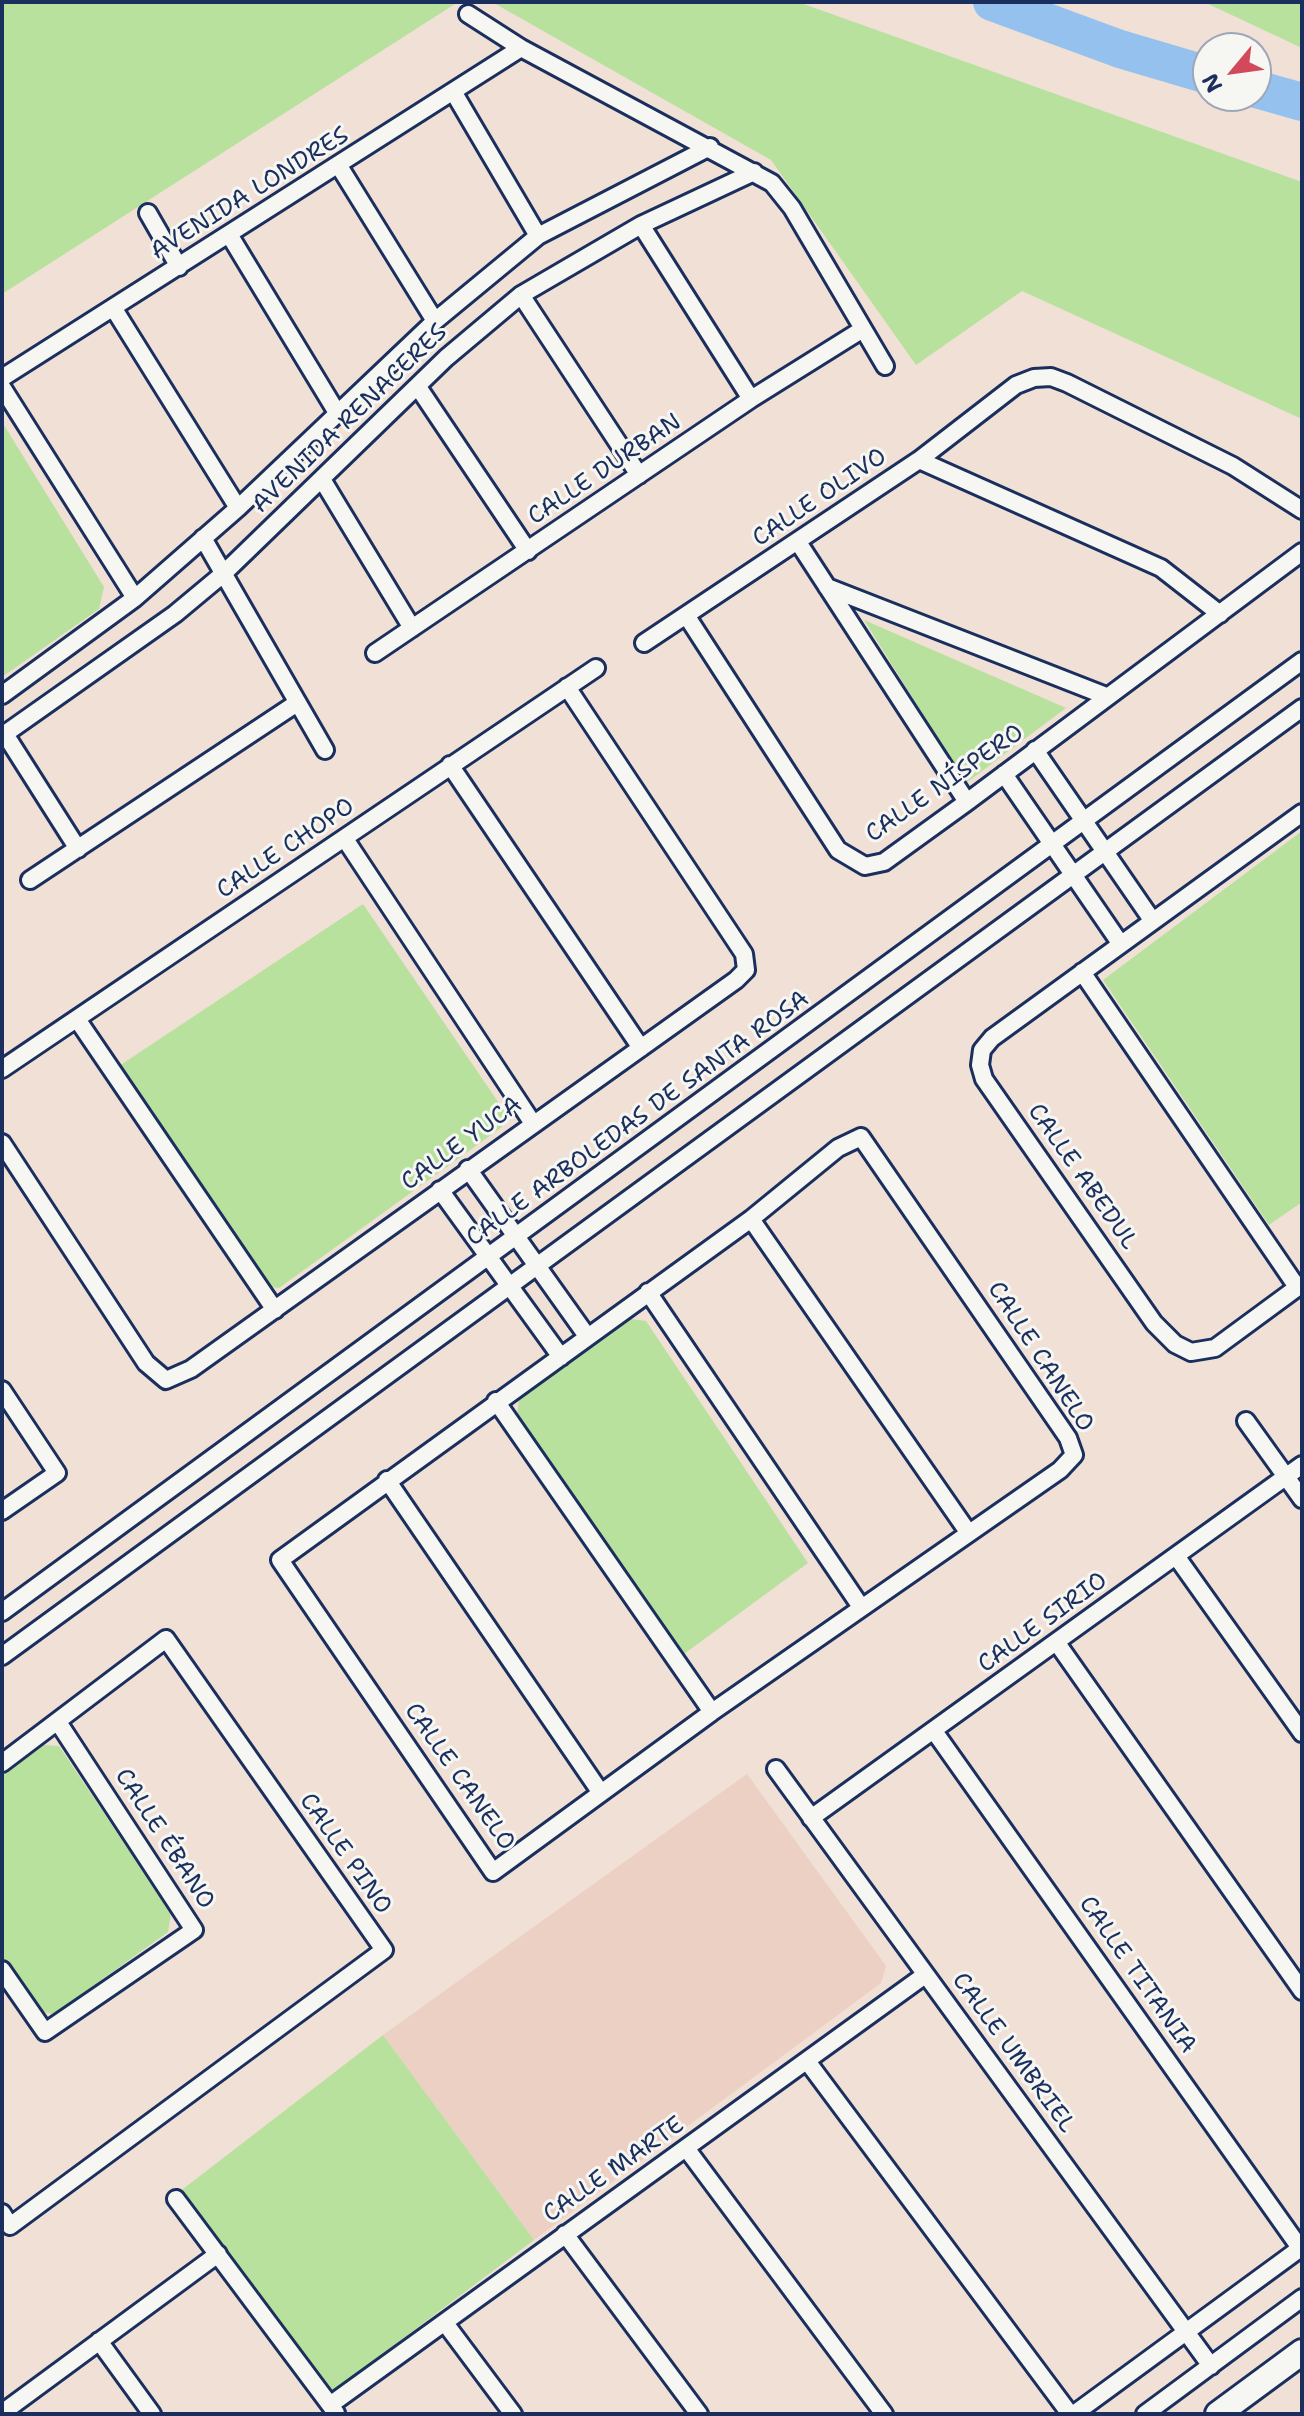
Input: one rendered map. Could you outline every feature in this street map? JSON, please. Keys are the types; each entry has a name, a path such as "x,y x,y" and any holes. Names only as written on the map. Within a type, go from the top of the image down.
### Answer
{"street":[{"path":"468,14 521,48 772,183 792,208 885,366"},
{"name":"AVENIDA LONDRES","path":"2,378 230,236 521,48"},
{"path":"454,93 538,236"},
{"name":"AVENIDA RENACERES","path":"2,695 135,598 238,508 336,411 435,321 538,236 710,147"},
{"path":"339,166 435,321"},
{"name":"AVENIDA RENACERES","path":"3,735 175,614 223,574 323,481 446,358 521,295 641,225 754,172"},
{"path":"148,213 179,267"},
{"path":"641,225 751,399"},
{"path":"230,236 336,411"},
{"path":"521,295 639,475"},
{"path":"114,309 238,508"},
{"name":"CALLE DURBAN","path":"375,653 751,399 863,329"},
{"name":"CALLE OLIVO","path":"644,643 919,460 1016,385 1051,377 1233,466 1302,510"},
{"path":"2,387 135,598"},
{"path":"418,387 528,551"},
{"path":"919,460 1161,568 1220,614"},
{"path":"323,481 412,628"},
{"path":"203,538 325,750"},
{"path":"798,542 967,802"},
{"name":"CALLE NÍSPERO","path":"686,615 838,850 851,861 865,866 884,862 1302,552"},
{"path":"827,587 1106,696"},
{"name":"CALLE ARBOLEDAS DE SANTA ROSA","path":"2,1612 1302,661"},
{"name":"CALLE CHOPO","path":"2,1069 596,668"},
{"name":"CALLE YUCA","path":"2,1143 156,1374 166,1380 179,1376 275,1310 532,1122 736,980 746,970 747,963 567,687"},
{"path":"30,880 297,703"},
{"path":"2,1656 1302,708"},
{"path":"3,735 78,849"},
{"path":"1035,750 1152,920"},
{"path":"450,765 641,1048"},
{"path":"1004,774 1120,943"},
{"name":"CALLE ABEDUL","path":"1300,1285 1215,1348 1191,1352 1175,1344 1154,1323 984,1079 980,1065 982,1050 992,1038 1302,813"},
{"path":"345,839 532,1122"},
{"path":"1082,972 1300,1285"},
{"path":"77,1019 275,1310"},
{"name":"CALLE CANELO","path":"861,1137 1072,1447 1074,1455 1067,1465 712,1712 493,1872 280,1560 648,1292 751,1219 846,1143 861,1137"},
{"path":"468,1169 587,1336"},
{"path":"440,1190 507,1288 561,1357"},
{"path":"751,1219 968,1532"},
{"path":"648,1292 861,1607"},
{"path":"2,1390 57,1473 2,1511"},
{"path":"496,1401 712,1712"},
{"path":"1246,1421 1302,1499"},
{"name":"CALLE SIRIO","path":"811,1818 1302,1465"},
{"path":"387,1480 601,1793"},
{"path":"1176,1556 1302,1733"},
{"name":"CALLE PINO","path":"2,1763 166,1639 384,1950 10,2226 2,2213"},
{"path":"1057,1643 1302,1991"},
{"name":"CALLE ÉBANO","path":"2,1970 45,2032 194,1930 58,1722"},
{"name":"CALLE TITANIA","path":"934,1731 1301,2247"},
{"name":"CALLE UMBRIEL","path":"776,1769 1211,2366"},
{"name":"CALLE MARTE","path":"334,2410 565,2234 925,1975"},
{"path":"807,2061 1072,2414 1301,2247"},
{"path":"686,2148 884,2414"},
{"path":"176,2199 334,2410"},
{"path":"565,2234 699,2414"},
{"path":"2,2413 218,2254"},
{"path":"1145,2414 1302,2298"},
{"path":"445,2323 513,2414"},
{"path":"99,2341 152,2414"},
{"path":"1218,2414 1244,2407 1302,2352"}],"shaded area":[{"path":"747,1774 886,1966 881,1983 534,2240 383,2035"}],"green space":[{"path":"2,2 458,2 2,294"},
{"path":"492,2 798,2 1302,182 1302,419 1022,291 916,365 771,160"},
{"path":"1204,2 1302,2 1302,48"},
{"path":"2,422 104,587 99,609 2,677"},
{"path":"864,620 1066,708 966,783"},
{"path":"1302,831 1302,1202 1269,1225 1103,980"},
{"path":"363,904 505,1112 502,1127 279,1288 265,1286 119,1066"},
{"path":"624,1318 646,1321 808,1563 684,1654 517,1417 519,1399"},
{"path":"44,1745 59,1746 171,1913 168,1932 54,2014 35,2011 2,1962 2,1776"},
{"path":"383,2035 534,2240 333,2391 321,2383 179,2192"}],"waterway":[{"path":"992,2 1120,49 1192,70"},
{"path":"1272,94 1302,102"}]}
